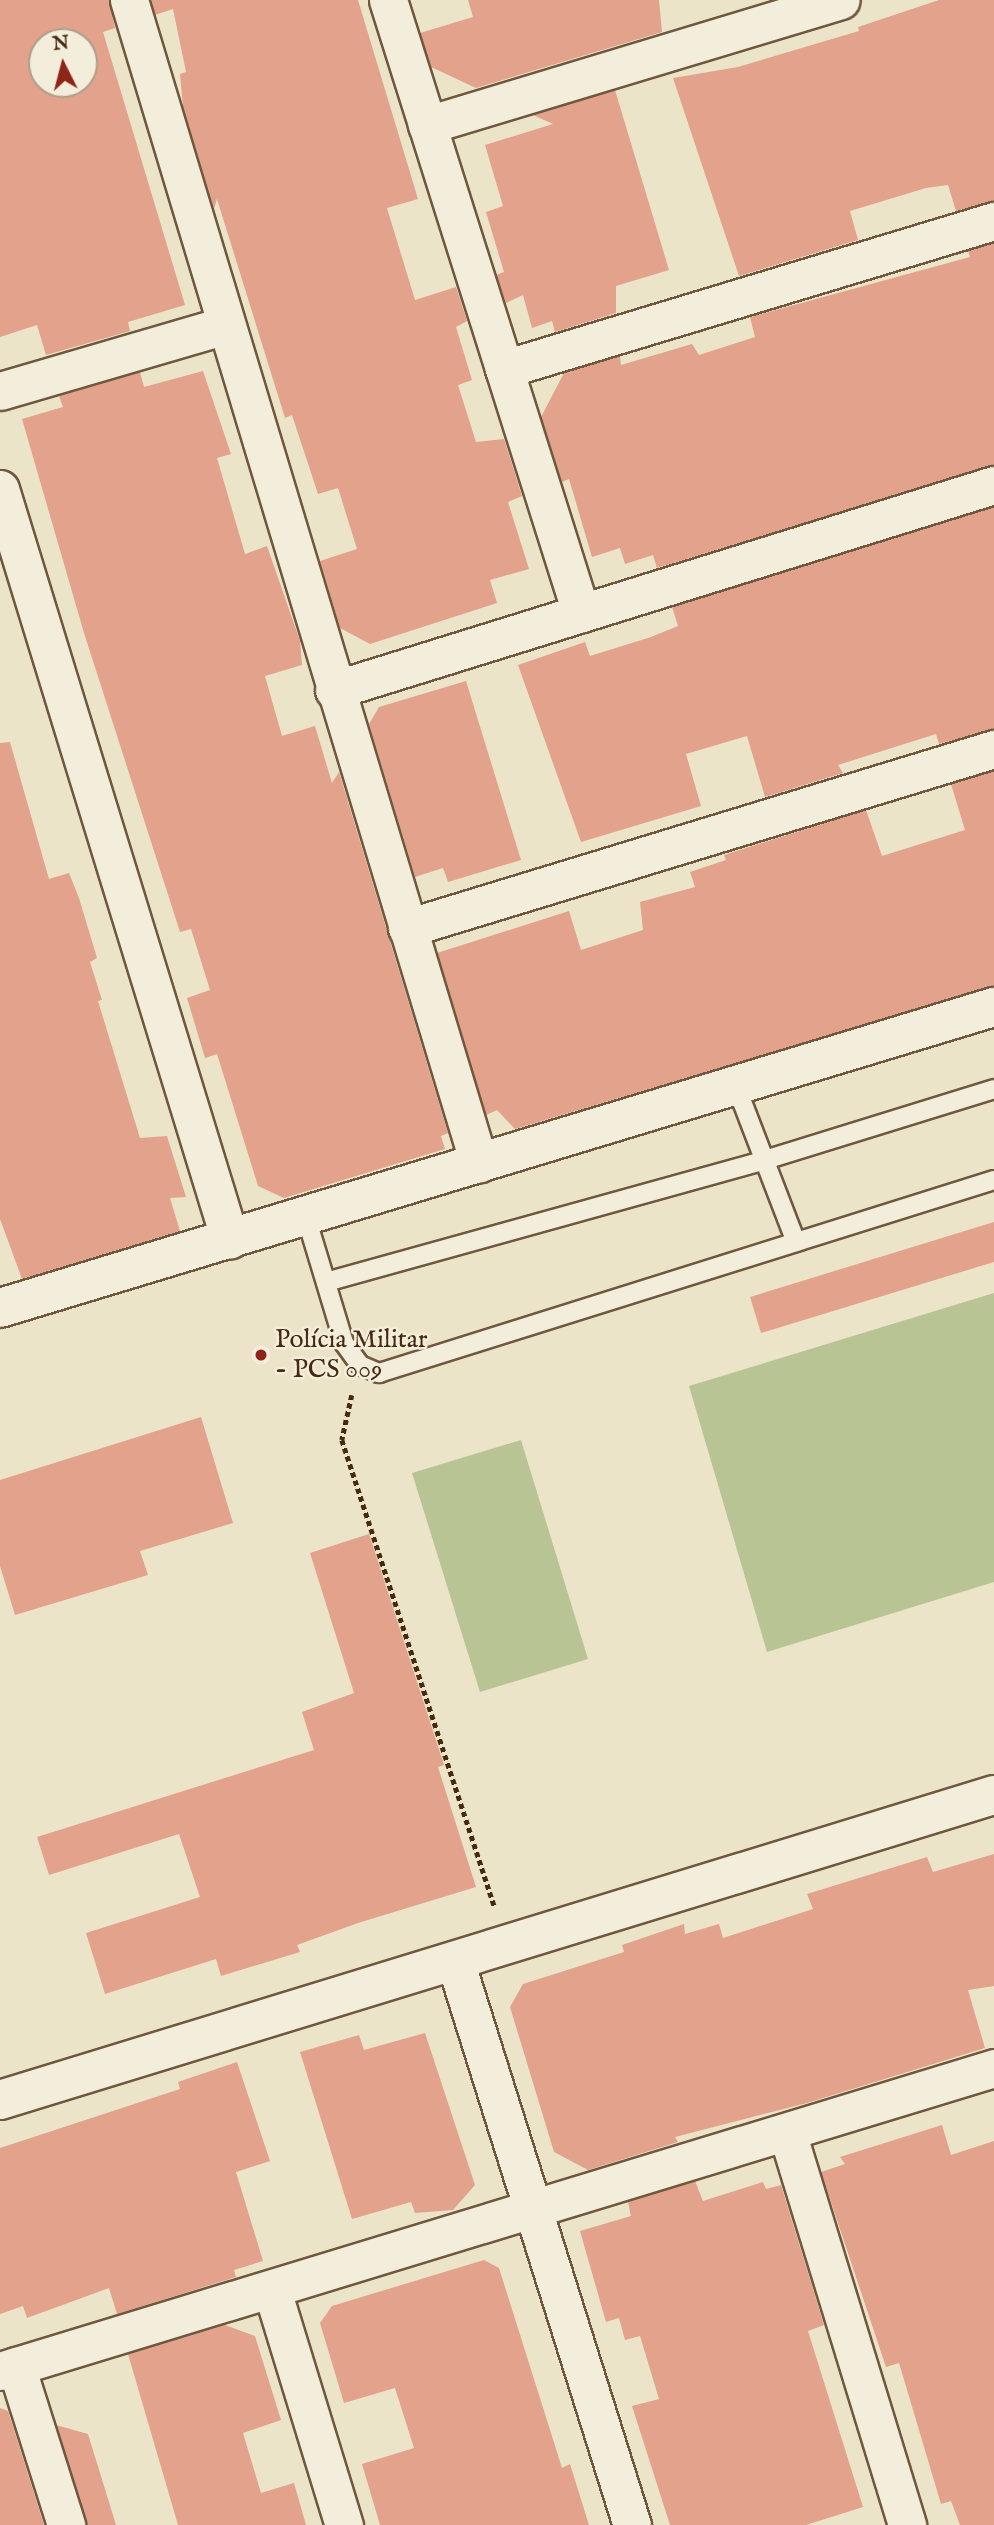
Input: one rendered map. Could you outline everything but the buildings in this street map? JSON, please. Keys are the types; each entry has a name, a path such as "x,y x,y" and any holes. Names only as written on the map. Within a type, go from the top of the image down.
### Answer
{"street":[{"path":"129,0 334,690 479,1164"},
{"path":"388,0 581,613"},
{"path":"427,125 840,0"},
{"path":"504,369 994,221"},
{"path":"0,391 225,326"},
{"path":"334,690 994,485"},
{"path":"0,489 230,1240"},
{"path":"407,928 994,749"},
{"path":"0,1308 994,1007"},
{"path":"2,2091 455,1961 994,1795"},
{"path":"455,1961 632,2525"},
{"path":"66,2525 8,2369 533,2212 994,2068"},
{"path":"787,2132 907,2525"},
{"path":"272,2290 344,2525"}],"lane":[{"path":"736,1086 796,1242"},
{"path":"326,1282 765,1160 994,1089"},
{"path":"306,1217 344,1343 359,1365 379,1373 994,1180"}],"path":[{"path":"359,1365 342,1440 508,1944"}],"green space":[{"path":"994,1293 994,1582 767,1652 689,1386"},
{"path":"521,1440 588,1659 480,1692 412,1473"}],"place":[{"name":"Polícia Militar - PCS 009","path":"261,1355"}]}
